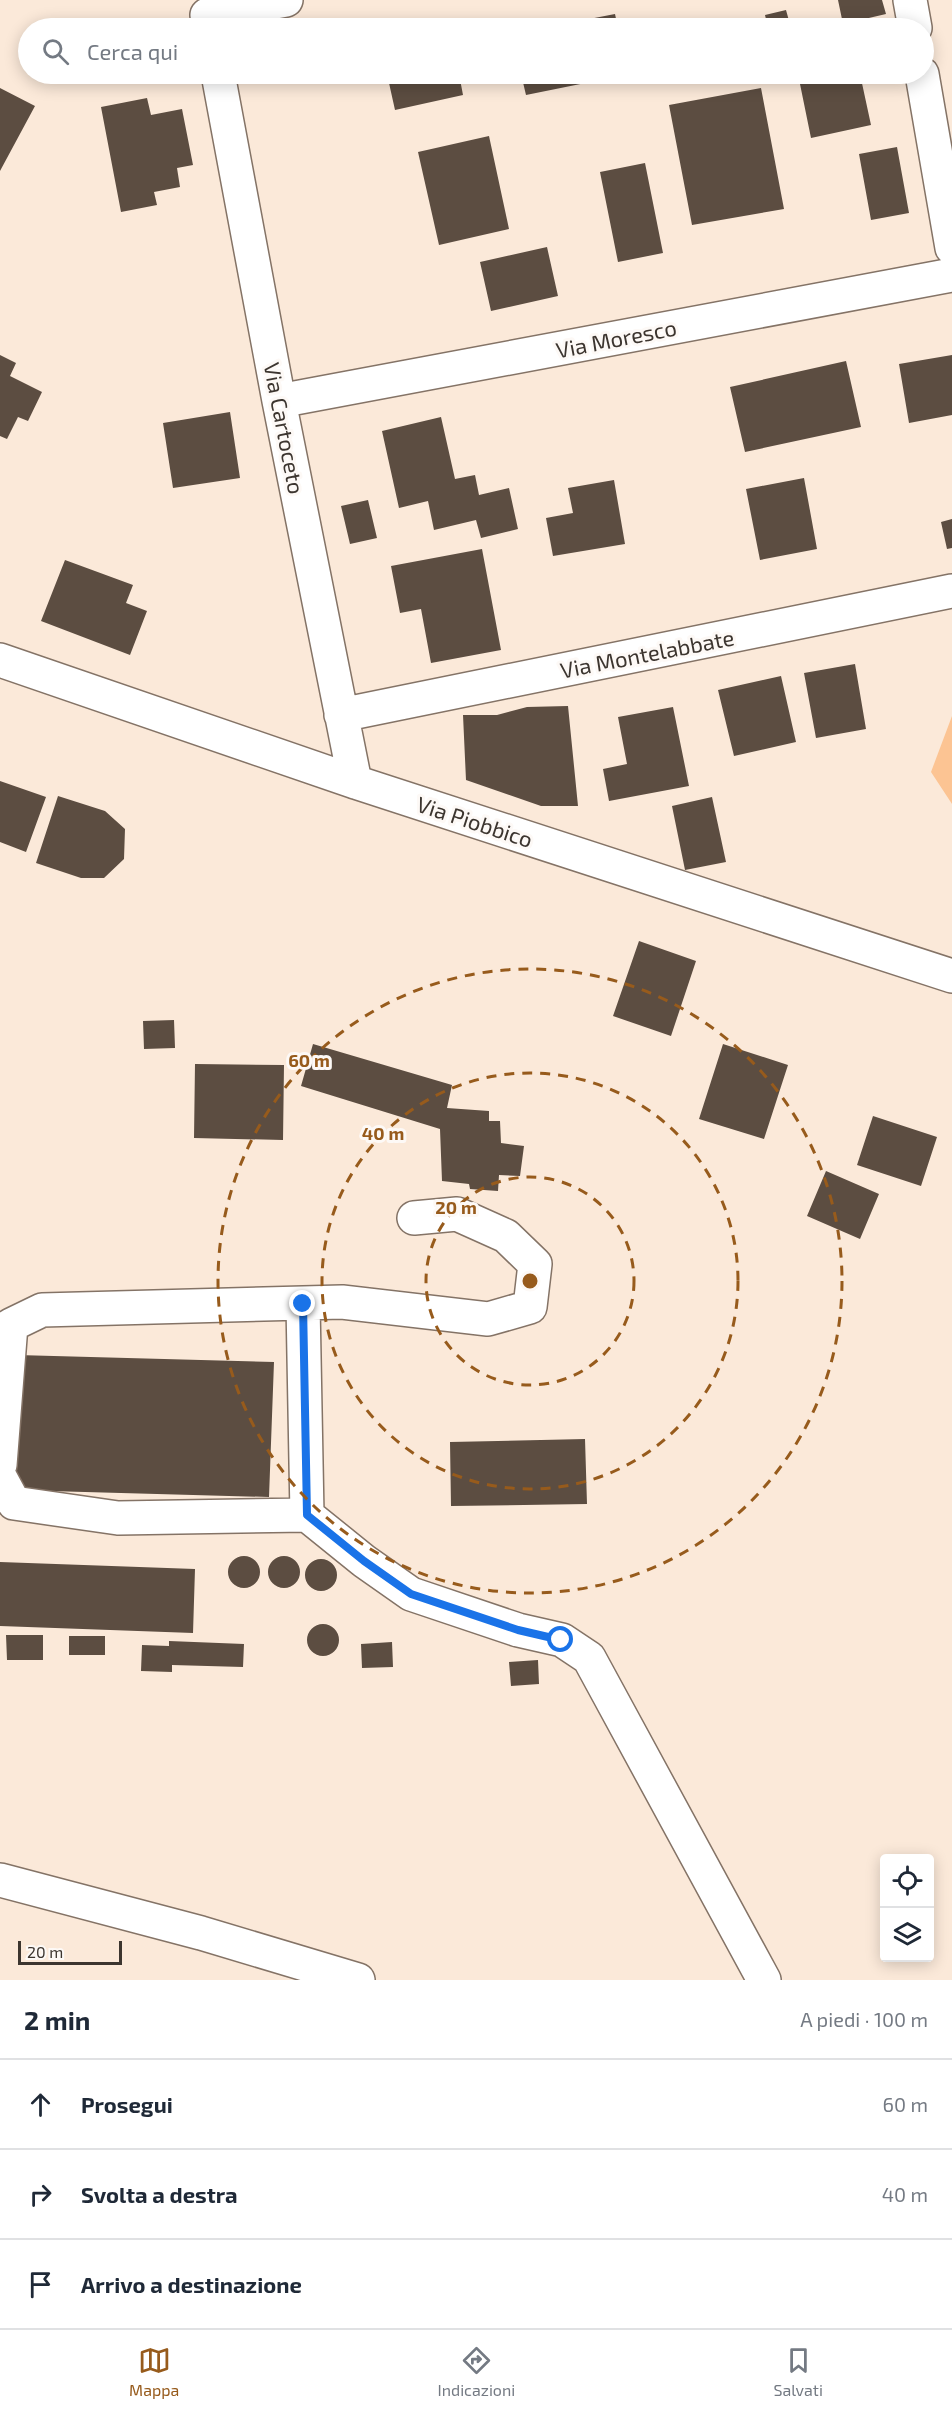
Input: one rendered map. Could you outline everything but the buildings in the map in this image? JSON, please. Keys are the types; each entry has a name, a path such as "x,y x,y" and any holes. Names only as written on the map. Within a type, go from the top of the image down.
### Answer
{"street":[{"path":"207,15 286,0"},
{"path":"910,0 913,18"},
{"name":"Via Cartoceto","path":"220,84 354,782"},
{"path":"924,84 952,248"},
{"name":"Via Moresco","path":"279,401 952,275"},
{"name":"Via Montelabbate","path":"341,715 952,591"},
{"name":"Via Piobbico","path":"0,660 354,782 952,976"},
{"path":"0,1465 2,1410 11,1326 42,1310 342,1302 488,1318 530,1307 535,1264 506,1236 457,1214 414,1218"},
{"path":"303,1304 307,1515"},
{"path":"0,1477 14,1503 118,1518 307,1515 364,1561 411,1594 518,1630 561,1640 589,1658 764,1980"},
{"path":"0,1881 201,1933 358,1980"}],"shaded area":[{"path":"952,716 952,804 931,772"}],"route":[{"path":"303,1304 307,1515 364,1561 411,1594 518,1630 561,1640"}]}
